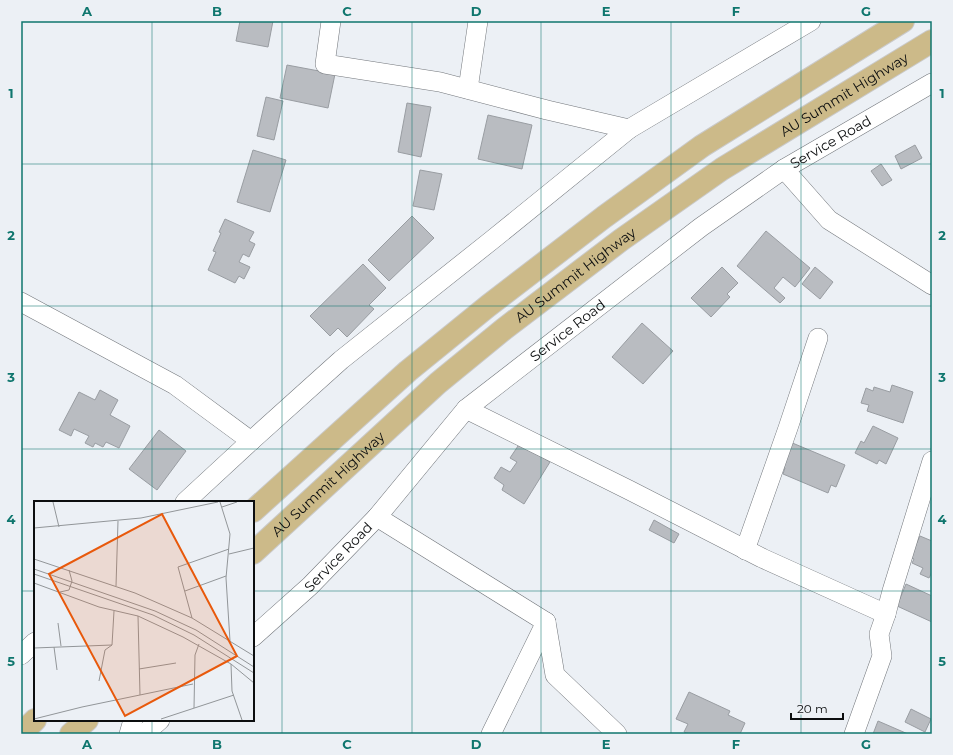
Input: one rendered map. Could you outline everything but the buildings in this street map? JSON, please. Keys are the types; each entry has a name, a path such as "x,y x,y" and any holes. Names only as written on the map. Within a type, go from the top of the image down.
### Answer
{"main road":[{"name":"AU Summit Highway","path":"254,510 408,371 488,306 604,217 702,146 903,21"},
{"name":"AU Summit Highway","path":"254,552 438,383 504,329 615,245 722,169 932,41"},
{"path":"21,734 34,721"},
{"path":"71,734 86,721"}],"street":[{"path":"331,21 324,64 440,82 547,110 629,129"},
{"path":"468,90 478,21"},
{"path":"186,501 341,360 629,129 811,21"},
{"name":"Service Road","path":"254,637 310,586 377,517 466,409 701,227 784,169 932,83"},
{"path":"784,169 829,220 932,285"},
{"path":"21,302 175,386 251,441"},
{"path":"746,550 818,338"},
{"path":"466,409 762,558 886,614"},
{"path":"854,734 882,656 879,634 932,461"},
{"path":"377,517 546,622 555,675 617,734"},
{"path":"491,734 546,622"},
{"path":"21,655 34,643"},
{"path":"129,734 133,721"},
{"path":"144,734 159,721"}]}
